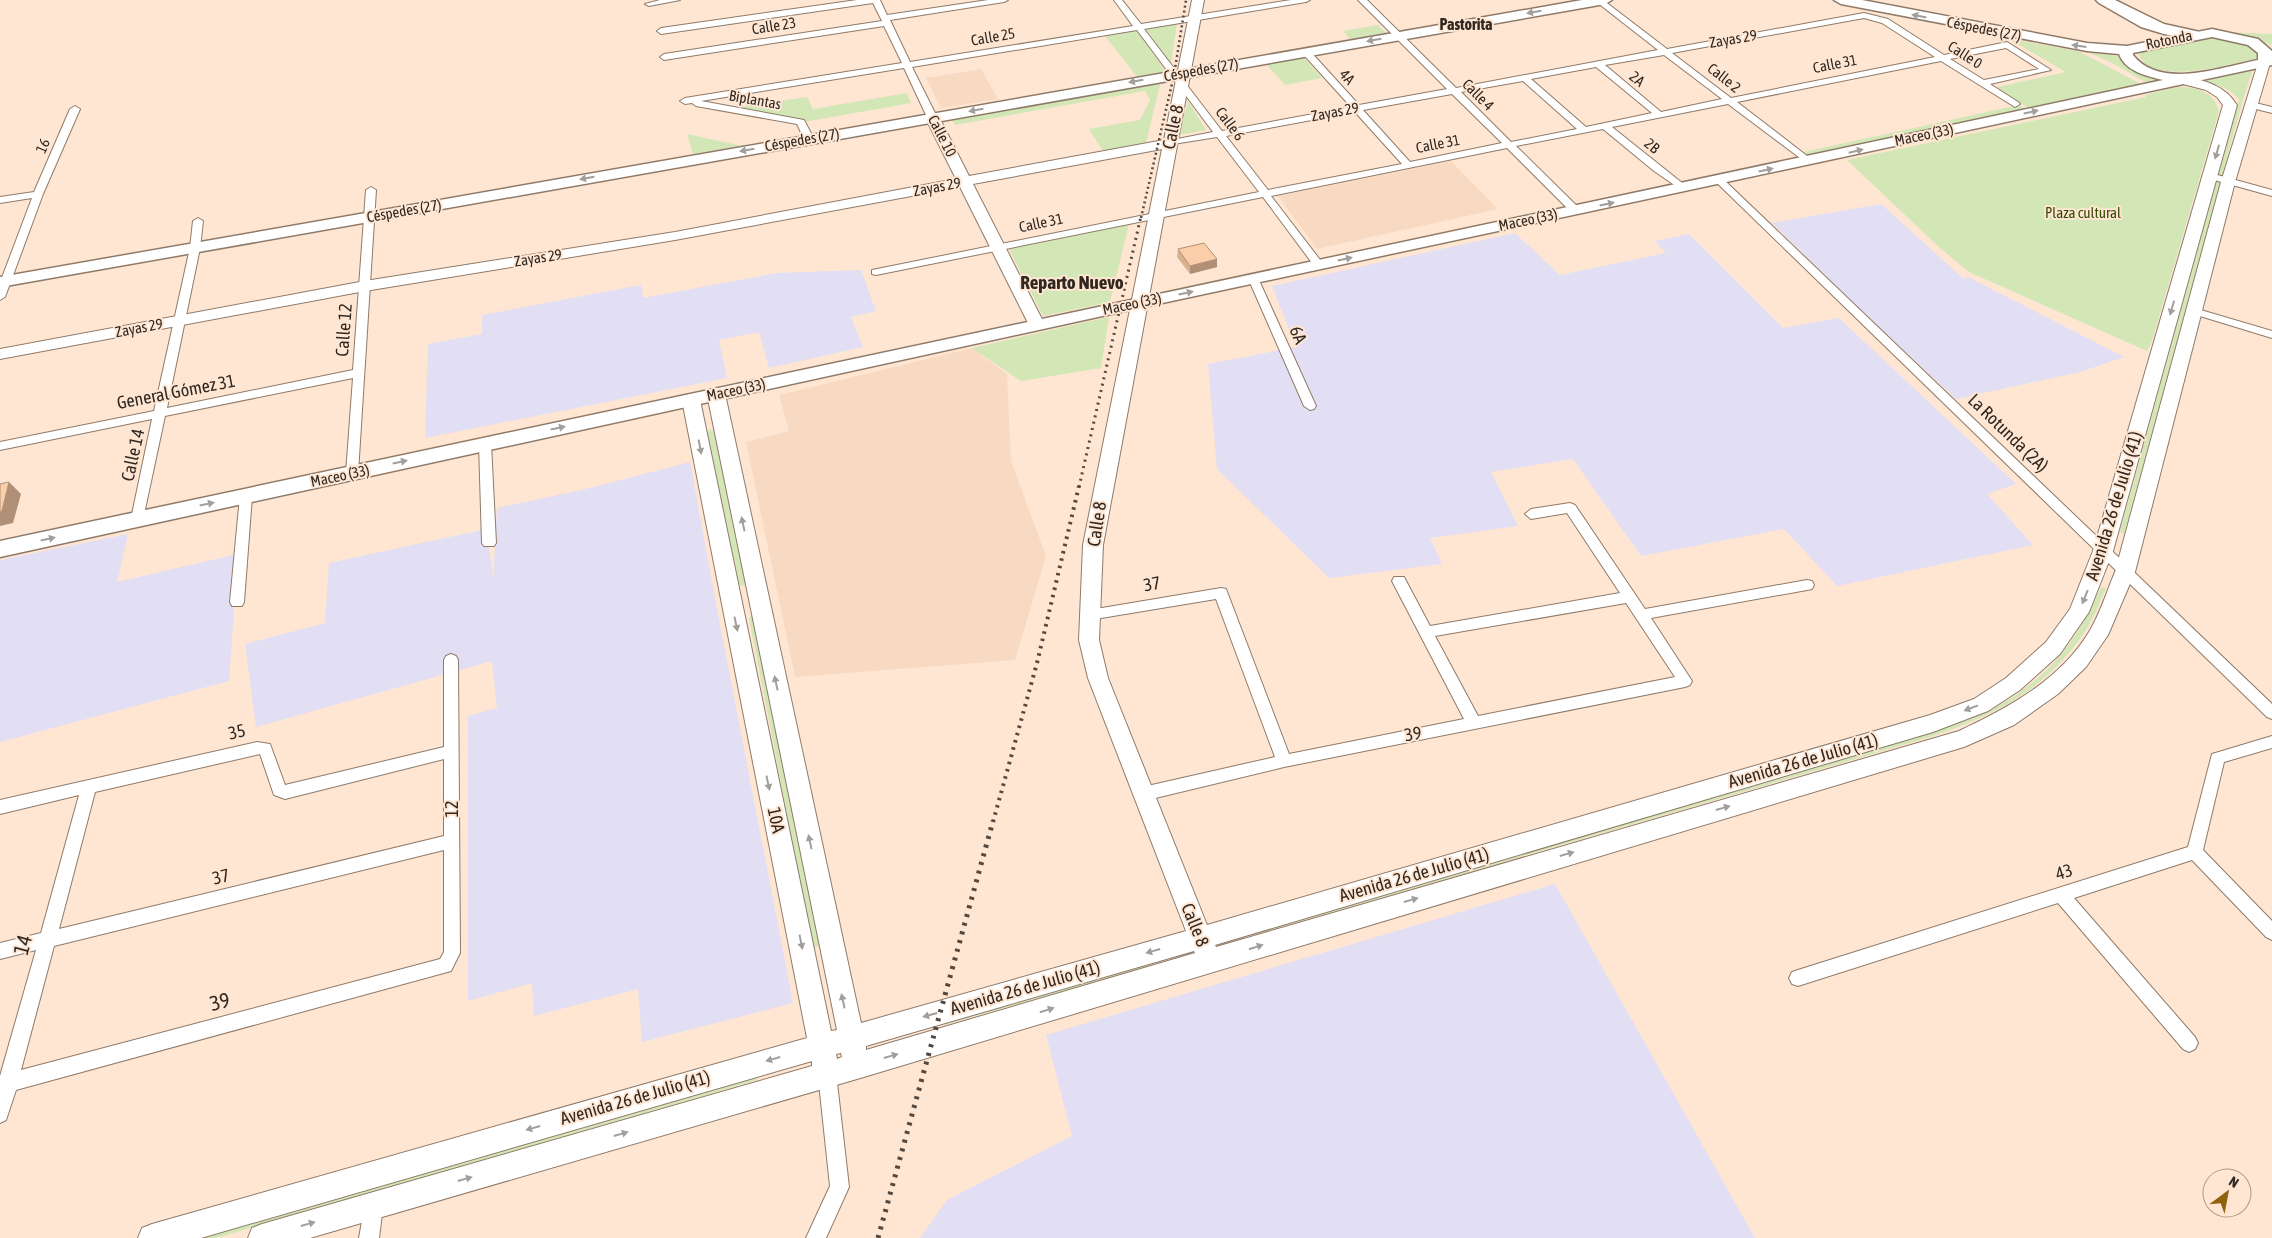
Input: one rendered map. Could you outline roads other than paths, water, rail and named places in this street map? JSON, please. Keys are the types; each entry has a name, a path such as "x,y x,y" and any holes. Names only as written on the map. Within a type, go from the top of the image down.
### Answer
{"highway":[{"path":"2087,0 2141,33 2146,38 2143,46"},
{"path":"2104,0 2153,27 2194,35"}],"main road":[{"name":"Calle 8","path":"1198,0 1180,77 1170,144 1093,545 1089,640 1098,678 1209,962"},
{"name":"Céspedes (27)","path":"2,287 195,248 932,117 1180,77 1306,52 1601,0"},
{"name":"Céspedes (27)","path":"1841,0 2062,44 2127,50"},
{"name":"Rotonda","path":"2184,80 2158,75 2136,66 2126,55 2127,50 2194,35 2222,34 2272,46"},
{"path":"2253,42 2265,51 2269,64 2259,77"},
{"name":"Maceo (33)","path":"0,549 1253,278 2184,80 2269,64"},
{"name":"Avenida 26 de Julio (41)","path":"152,1238 1200,938 1924,726 1982,704 2013,684 2054,648 2079,612 2103,551 2219,179 2251,105 2259,77"},
{"name":"Avenida 26 de Julio (41)","path":"262,1238 857,1066 1964,738 2006,719 2051,688 2079,661 2098,635 2125,572 2194,311 2219,179 2230,105 2221,93 2211,87 2184,80"},
{"name":"Calle 10","path":"932,117 1037,325"},
{"name":"Zayas 29","path":"0,354 365,286 675,236 1170,144"},
{"name":"10A","path":"716,394 857,1066"},
{"name":"10A","path":"691,400 827,1074"},
{"path":"731,601 757,594"}],"street":[{"path":"649,4 676,0"},
{"path":"661,31 875,0"},
{"name":"Calle 10","path":"875,0 932,117"},
{"name":"Calle 23","path":"664,57 1004,0"},
{"name":"Calle 6","path":"1118,0 1180,77 1218,134 1266,193 1319,264"},
{"name":"Calle 25","path":"685,102 1306,0"},
{"name":"Calle 4","path":"1362,0 1575,210"},
{"name":"Calle 2","path":"1601,0 1664,51 1808,161"},
{"name":"Zayas 29","path":"1170,144 1597,63 1855,17 1872,16"},
{"name":"Calle 0","path":"1872,16 1885,21 2015,104"},
{"name":"Calle 31","path":"876,272 1156,214 2007,45 2048,70 1983,83"},
{"name":"4A","path":"1306,52 1408,165"},
{"name":"2A","path":"1597,63 1660,115"},
{"path":"1524,77 1584,130"},
{"name":"Biplantas","path":"685,102 801,122 809,139"},
{"path":"2251,105 2272,110"},
{"name":"16","path":"2,287 38,194 76,109"},
{"name":"2B","path":"1605,126 1657,170 1683,188"},
{"path":"2219,179 2272,194"},
{"name":"La Rotunda (2A)","path":"1719,180 2272,713"},
{"name":"Calle 12","path":"352,473 371,190"},
{"path":"0,200 38,194"},
{"name":"Calle 14","path":"137,519 195,248 198,221"},
{"name":"6A","path":"1253,278 1310,406"},
{"path":"2194,311 2272,335"},
{"name":"General Gómez 31","path":"0,446 359,373"},
{"path":"485,444 489,543"},
{"path":"237,602 246,496"},
{"path":"1531,514 1570,508 1641,615 1807,585"},
{"path":"1399,581 1474,723"},
{"name":"37","path":"1089,615 1220,593 1284,761"},
{"path":"1426,632 1628,597"},
{"name":"39","path":"1143,794 1284,761 1685,681 1641,615"},
{"name":"12","path":"450,958 452,953 452,660"},
{"path":"2272,742 2216,758 2195,852 2272,932"},
{"name":"35","path":"0,807 257,748 265,748 279,790 285,792 452,751"},
{"name":"14","path":"0,1114 4,1084 48,940 89,787"},
{"name":"37","path":"0,951 452,841"},
{"name":"43","path":"1798,978 2195,852"},
{"path":"2062,894 2189,1043"},
{"name":"39","path":"4,1084 444,965 450,958"},
{"name":"10A","path":"816,1238 840,1187 827,1074"},
{"path":"369,1238 372,1206"}],"railway":[{"path":"1141,218 1174,75 1186,0"},
{"path":"1079,487 1141,216"},
{"path":"993,822 1037,663 1079,486"},
{"path":"878,1238 993,821"}],"district":[{"name":"Pastorita","path":"1466,24"},
{"name":"Reparto Nuevo","path":"1072,282"}],"park label":[{"name":"Plaza cultural","path":"2083,213"}]}
